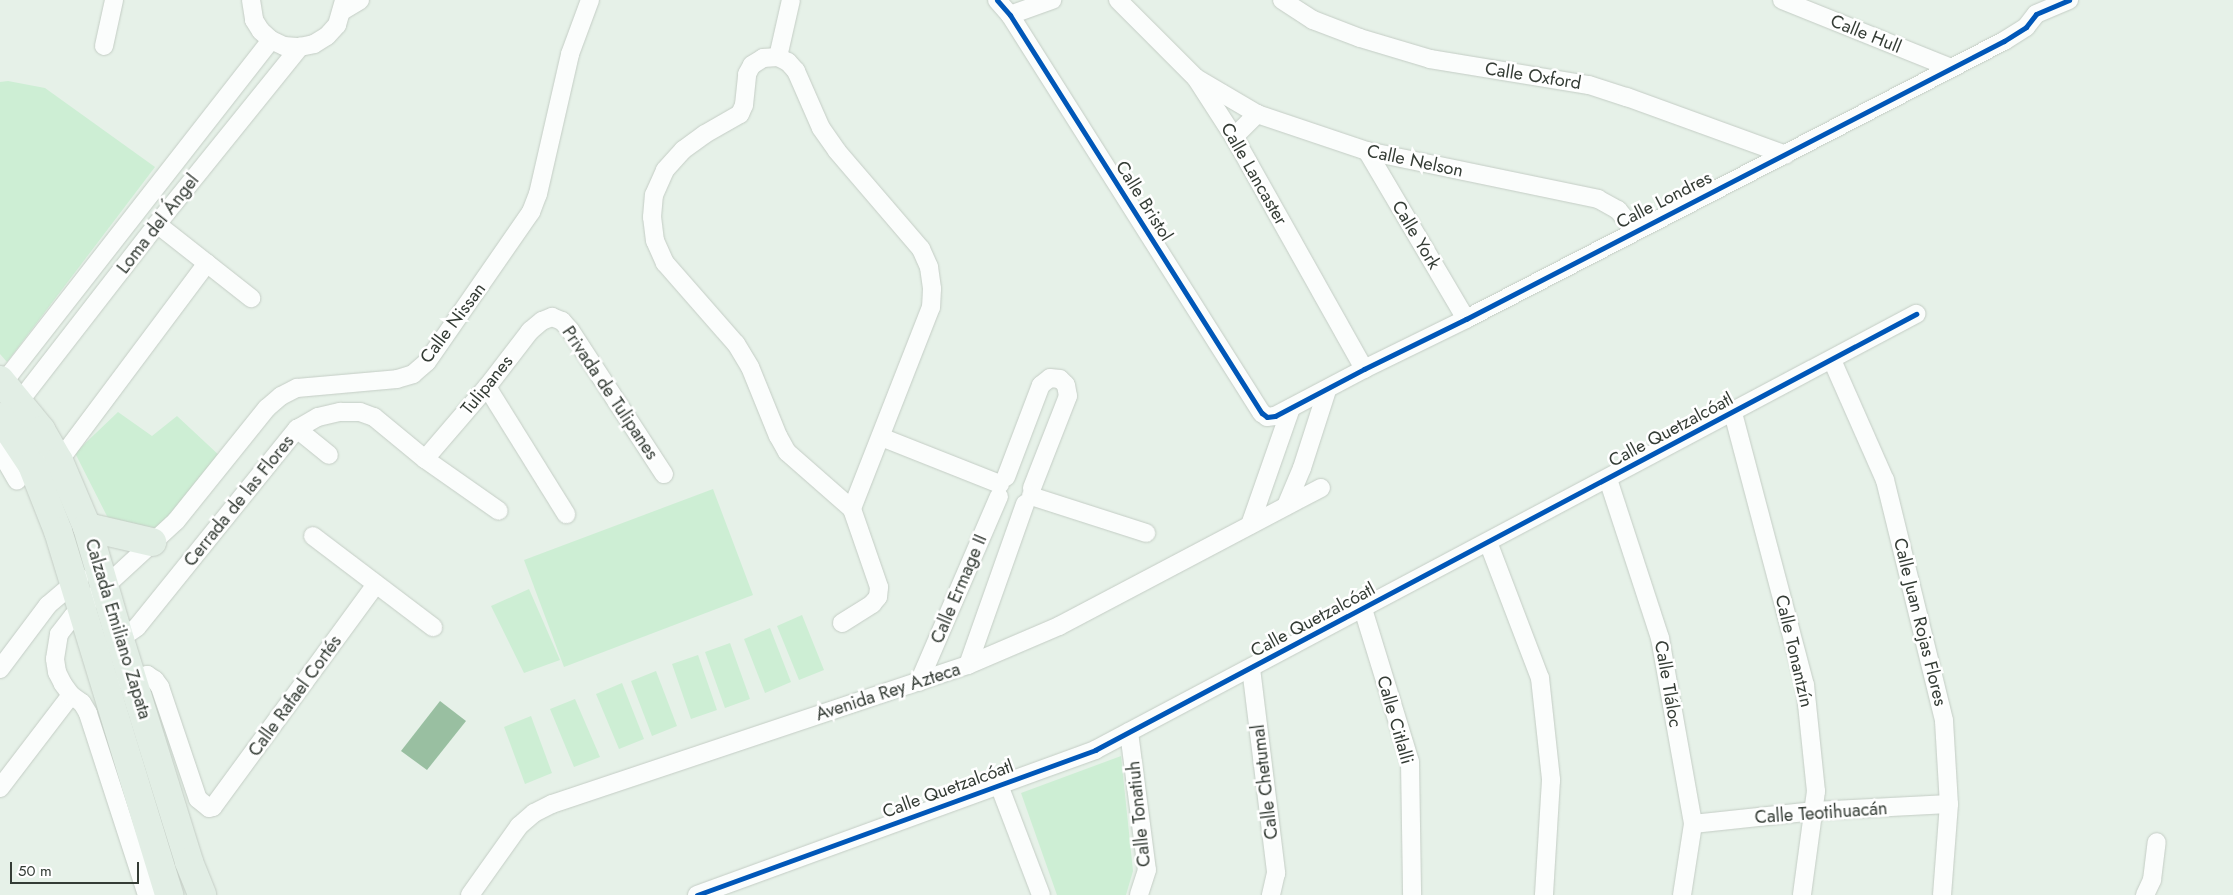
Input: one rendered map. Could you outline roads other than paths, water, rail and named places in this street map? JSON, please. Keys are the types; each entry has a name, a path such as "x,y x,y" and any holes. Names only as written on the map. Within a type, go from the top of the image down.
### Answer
{"main road":[{"name":"Calzada Emiliano Zapata","path":"5,395 41,430 59,461 87,526 120,640 189,862 202,895"},
{"name":"Calzada Emiliano Zapata","path":"5,395 21,446 42,487 94,649 169,895"},
{"path":"87,526 144,549"}],"street":[{"path":"104,46 114,0"},
{"path":"251,0 254,20 261,31 271,40 284,46 300,47 314,44 327,36 337,25 343,5 360,0"},
{"name":"Calle Nissan","path":"101,577 144,549 176,521 267,408 281,396 297,388 397,379 413,374 427,362 531,212 538,194 570,54 590,0"},
{"path":"778,57 791,0"},
{"name":"Calle Bristol","path":"998,0 1010,15 1262,413 1267,417"},
{"path":"1010,15 1052,0"},
{"name":"Calle Lancaster","path":"1118,0 1196,78 1234,137 1364,369"},
{"name":"Calle Oxford","path":"1282,0 1313,20 1430,59 1589,85 1786,155"},
{"name":"Calle Hull","path":"1782,0 1951,68"},
{"name":"Calle Londres","path":"1267,417 1275,416 1327,390 1364,369 1466,319 1634,230 1786,155 2004,41 2026,27 2037,7 2069,0"},
{"name":"Loma del Ángel","path":"5,395 23,356 271,40"},
{"name":"Loma del Ángel","path":"5,395 43,371 157,224 300,47"},
{"path":"842,623 872,604 878,597 879,587 852,509 787,452 778,436 750,367 736,344 665,263 655,241 652,217 654,195 666,170 683,150 705,134 740,114 744,105 747,74 752,65 763,58 778,57 788,62 796,71 821,128 837,151 921,249 929,267 932,289 931,308 852,509"},
{"name":"Calle Nelson","path":"1196,78 1257,114 1367,151 1598,199 1618,210 1634,230"},
{"path":"1234,137 1257,114"},
{"name":"Calle York","path":"1367,151 1466,319"},
{"path":"157,224 251,298"},
{"path":"59,461 207,263"},
{"name":"Calle Quetzalcóatl","path":"698,895 1095,750 1916,314"},
{"name":"Tulipanes","path":"425,459 487,387 530,331 542,321 552,318"},
{"name":"Privada de Tulipanes","path":"552,318 562,322 570,330 664,474"},
{"path":"23,356 43,371"},
{"name":"Calle Juan Rojas Flores","path":"1832,360 1885,480 1944,721 1949,804 1942,895"},
{"name":"Calle Ermage II","path":"919,682 1002,486 1041,385 1050,378 1060,379 1066,385 1068,396 1029,496 968,666"},
{"path":"487,387 566,514"},
{"path":"1286,506 1302,468 1327,390"},
{"path":"1250,526 1291,408"},
{"name":"Cerrada de las Flores","path":"94,649 120,640 137,627 297,429 318,417 340,412 360,412 374,417 425,459 499,511"},
{"name":"Calle Tonantzín","path":"1733,412 1805,685 1816,791 1802,895"},
{"path":"297,429 329,455"},
{"path":"881,437 1002,486"},
{"path":"0,451 17,481"},
{"path":"1020,475 1028,480 1029,496 1017,508 1008,506 1002,486 1020,475"},
{"name":"Calle Tláloc","path":"1608,479 1660,638 1693,824 1682,895"},
{"name":"Avenida Rey Azteca","path":"470,895 519,826 534,813 552,804 968,666 1059,626 1321,488"},
{"path":"1029,496 1146,533"},
{"path":"313,536 433,627"},
{"path":"1488,542 1540,678 1551,780 1544,895"},
{"path":"0,669 48,605 77,595 101,577"},
{"path":"101,577 77,595 55,646 57,672 71,695 82,703 88,713 146,895"},
{"name":"Calle Rafael Cortés","path":"132,677 147,675 155,680 160,687 198,799 209,808 214,807 376,584"},
{"name":"Calle Citlalli","path":"1362,609 1410,762 1412,895"},
{"name":"Calle Chetumal","path":"1251,668 1276,874 1271,895"},
{"path":"104,686 132,677"},
{"path":"0,788 71,695"},
{"name":"Calle Tonatiuh","path":"1129,732 1147,870 1139,895"},
{"path":"999,785 1041,895"},
{"name":"Calle Teotihuacán","path":"1693,824 1814,811 1949,804"},
{"path":"2145,895 2152,880 2157,842"}]}
